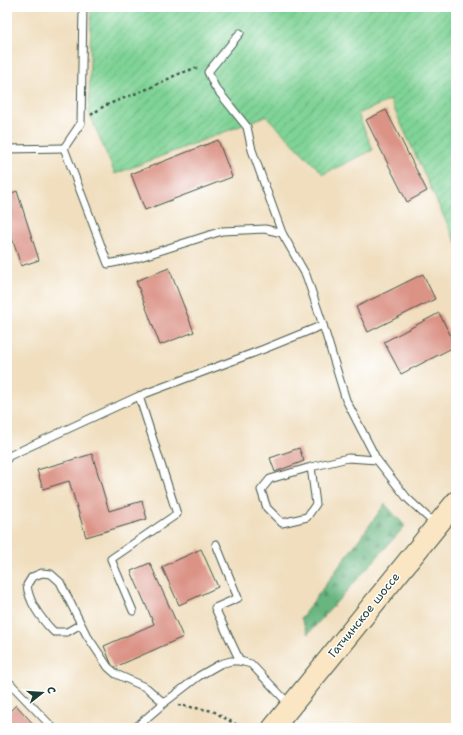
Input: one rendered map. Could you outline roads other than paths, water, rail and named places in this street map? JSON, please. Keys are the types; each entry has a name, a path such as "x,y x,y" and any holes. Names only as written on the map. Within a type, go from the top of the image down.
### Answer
{"main road":[{"name":"Гатчинское шоссе","path":"273,728 456,502"}],"lane":[{"path":"64,148 81,123 80,87 83,7"},
{"path":"240,33 208,72 215,87 247,127 252,150 282,233 306,275 346,400 377,460 407,498 436,526"},
{"path":"64,148 108,264 137,258 222,231 265,229 282,233"},
{"path":"7,149 64,148"},
{"path":"7,458 139,396 323,325"},
{"path":"133,611 111,559 177,514 139,396"},
{"path":"312,467 316,504 306,517 282,524 267,508 261,490 270,479 312,467 348,458 377,460"},
{"path":"216,544 238,598 215,608 240,661"},
{"path":"81,624 67,632 54,632 42,620 28,595 27,585 32,577 42,573 51,574 60,582 81,624 108,667 116,674 146,688 164,703"},
{"path":"135,728 199,676 220,664 231,661 240,661 251,664 291,705"},
{"path":"7,680 53,728"}]}
